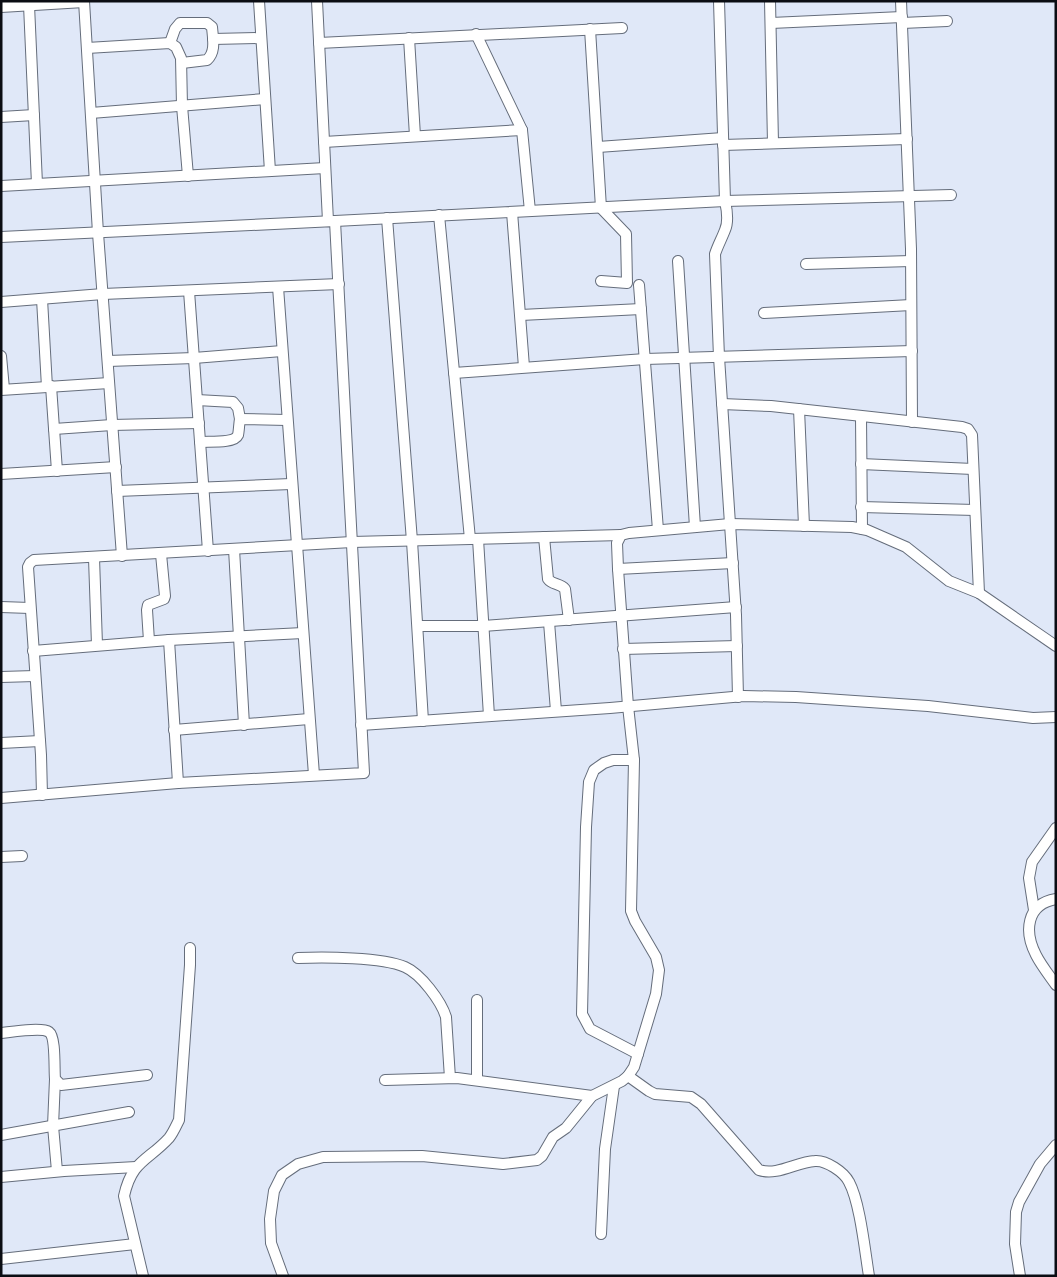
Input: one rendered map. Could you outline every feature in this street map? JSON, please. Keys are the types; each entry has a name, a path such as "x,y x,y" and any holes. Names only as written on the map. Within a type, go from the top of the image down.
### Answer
{"street":[{"path":"259,1 270,171"},
{"path":"1,798 178,783 364,773 339,284 326,168 317,1"},
{"path":"719,1 725,201 728,215 726,228 715,254 718,357 736,607 738,697"},
{"path":"770,1 774,143"},
{"path":"901,1 911,261 912,422"},
{"path":"1,7 84,2 98,233 122,556"},
{"path":"29,5 37,184"},
{"path":"771,23 902,20 947,21"},
{"path":"170,43 175,29 180,23 207,24 212,28 213,50 207,60 182,63"},
{"path":"319,43 622,28"},
{"path":"590,29 601,208 626,234 627,283 601,281"},
{"path":"476,34 522,130 530,211"},
{"path":"213,39 261,38"},
{"path":"409,38 415,136"},
{"path":"87,48 170,43 180,51 182,63 182,106 188,176"},
{"path":"91,113 265,99"},
{"path":"1,117 34,115"},
{"path":"324,142 522,130"},
{"path":"598,147 723,142 774,143 907,139"},
{"path":"1,186 326,168"},
{"path":"1,237 725,201 952,195"},
{"path":"512,212 524,367"},
{"path":"439,215 454,373 483,626 489,716"},
{"path":"387,218 424,720"},
{"path":"678,261 695,527"},
{"path":"806,264 911,261"},
{"path":"1,302 103,294 339,284"},
{"path":"639,285 658,530"},
{"path":"278,287 291,484 314,775"},
{"path":"189,291 208,551"},
{"path":"42,299 57,470"},
{"path":"764,313 912,305"},
{"path":"521,314 641,309"},
{"path":"108,362 282,351"},
{"path":"454,373 645,359 912,351"},
{"path":"1,356 2,389 109,383"},
{"path":"197,400 233,402 238,408 240,419 238,436 235,439 230,441 200,442"},
{"path":"722,404 771,406 968,429 972,435 979,593"},
{"path":"799,409 804,526"},
{"path":"861,417 862,529"},
{"path":"240,419 287,420"},
{"path":"54,430 112,425 199,423"},
{"path":"861,464 973,468"},
{"path":"1,474 116,467"},
{"path":"117,491 203,486 291,484"},
{"path":"862,507 976,510"},
{"path":"42,794 28,567 34,560 352,542 621,535 730,524 852,527 862,529 906,547 949,581 979,593 1056,646"},
{"path":"284,1276 271,1243 270,1219 274,1191 282,1174 298,1164 323,1157 422,1156 503,1164 537,1160 542,1156 553,1137 566,1128 592,1096 622,1081 634,1067 656,994 659,970 656,957 635,922 631,911 634,760 623,649 618,570 617,543 621,535"},
{"path":"544,537 548,578 549,581 563,586 565,589 569,620"},
{"path":"234,549 244,725"},
{"path":"148,641 148,606 164,599 165,596 160,554"},
{"path":"94,558 97,645"},
{"path":"618,570 732,562"},
{"path":"1,607 30,608"},
{"path":"418,626 483,626 736,607"},
{"path":"549,622 556,711"},
{"path":"33,651 148,641 303,633"},
{"path":"169,640 178,783"},
{"path":"623,649 737,646"},
{"path":"1,677 35,676"},
{"path":"361,725 738,697 796,697 928,706 1033,718 1056,717"},
{"path":"174,730 309,719"},
{"path":"1,743 40,741"},
{"path":"634,760 612,760 604,763 594,770 589,782 586,827 582,1014 590,1029 638,1054"},
{"path":"1034,910 1030,878 1032,862 1056,828"},
{"path":"1,857 22,856"},
{"path":"1056,899 1047,901 1034,910 1030,918 1029,936 1035,954 1056,985"},
{"path":"143,1276 124,1196 127,1184 136,1167 170,1137 179,1120 190,948"},
{"path":"298,958 384,961 406,968 431,989 443,1007 446,1017 450,1078"},
{"path":"477,1000 477,1080"},
{"path":"1,1033 42,1030 48,1031 52,1035 55,1079 53,1126 57,1171"},
{"path":"55,1079 61,1085 68,1086 147,1075"},
{"path":"628,1076 655,1094 691,1097 696,1100 759,1170 771,1172 815,1161 830,1164 849,1181 856,1202 869,1276"},
{"path":"385,1080 450,1078 477,1080 592,1096"},
{"path":"601,1234 605,1149 614,1086"},
{"path":"1,1135 129,1112"},
{"path":"1020,1276 1015,1244 1016,1212 1040,1164 1056,1145"},
{"path":"1,1178 57,1171 136,1167"},
{"path":"1,1259 135,1244"}]}
